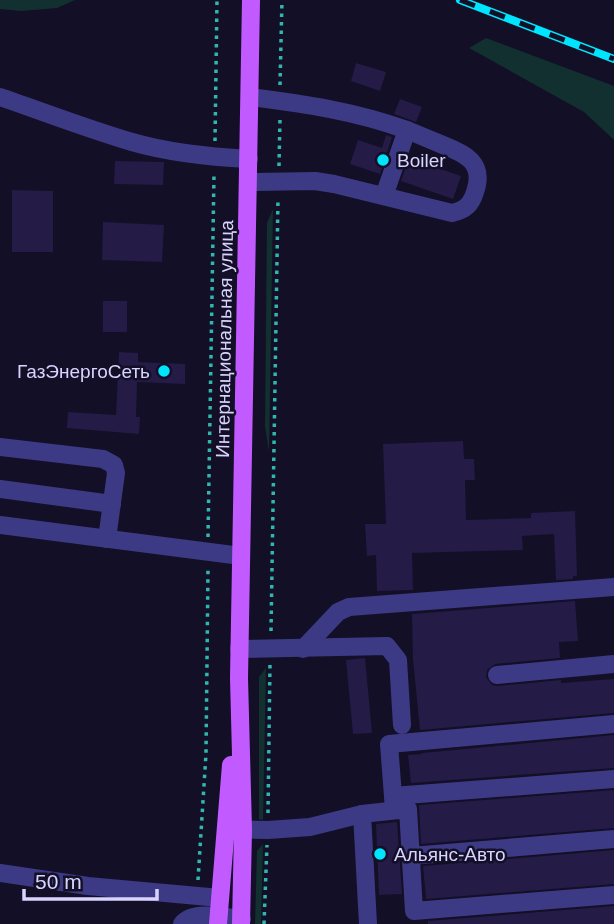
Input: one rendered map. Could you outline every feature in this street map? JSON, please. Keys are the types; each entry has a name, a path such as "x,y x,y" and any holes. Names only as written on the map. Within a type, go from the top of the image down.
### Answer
{"main road":[{"name":"Интернациональная улица","path":"241,921 234,829 251,0"},
{"name":"Интернациональная улица","path":"219,920 220,898 234,829"}],"lane":[{"path":"0,97 133,142 215,158 249,159"},
{"path":"248,182 315,181 452,213 468,206 477,185 478,175 474,165 463,153 373,118 250,97"},
{"path":"384,196 407,130"},
{"path":"0,447 103,459 114,465 116,473 107,539"},
{"path":"0,489 112,504"},
{"path":"0,525 241,556"},
{"path":"303,649 338,612 349,607 614,587"},
{"path":"239,649 387,646 398,660 402,725"},
{"path":"497,675 614,664"},
{"path":"394,803 389,744 614,724"},
{"path":"234,829 268,830 322,825 394,803 614,779"},
{"path":"394,803 408,809 414,911 614,895"},
{"path":"362,814 368,924"},
{"path":"411,856 614,839"},
{"path":"0,873 88,886 220,898"},
{"path":"182,924 194,915 241,921"}],"path":[{"path":"196,895 206,754 217,0"},
{"path":"264,924 268,830 282,0"}],"green space":[{"path":"0,0 75,0 57,8 21,11 0,9"},
{"path":"486,38 614,86 614,140 584,112 469,48"},
{"path":"273,209 269,452 265,426 267,223"},
{"path":"266,668 263,820 259,819 259,677"},
{"path":"263,844 261,924 255,924 257,851"}],"building":[{"path":"356,63 386,72 380,91 351,81"},
{"path":"400,99 422,107 416,122 394,114"},
{"path":"386,135 392,137 380,174 350,164 358,140 382,148"},
{"path":"409,158 461,176 453,199 401,181"},
{"path":"115,161 164,162 163,185 114,184"},
{"path":"12,190 53,191 53,252 12,252"},
{"path":"103,222 164,225 162,262 102,260"},
{"path":"103,301 127,301 127,332 103,332"},
{"path":"119,352 138,353 138,362 185,364 185,384 137,382 136,417 140,417 139,434 67,428 68,412 116,415"},
{"path":"463,441 464,459 474,459 475,480 465,480 466,520 531,518 531,513 575,511 577,576 573,576 573,579 556,580 554,534 522,536 523,550 412,553 413,590 377,591 376,555 367,556 365,524 386,524 383,444"},
{"path":"575,601 578,641 559,642 560,658 495,664 487,670 486,677 492,685 498,686 561,680 561,683 614,679 614,713 420,730 412,614"},
{"path":"365,658 372,733 353,734 346,660"},
{"path":"614,735 614,768 411,783 408,755"},
{"path":"614,790 614,828 421,844 419,805"},
{"path":"397,822 402,894 379,895 376,824"},
{"path":"614,850 614,884 426,899 423,866"},
{"path":"614,906 614,924 428,924 428,921"}],"railway":[{"path":"460,0 614,59"}],"place":[{"name":"Boiler","path":"383,160"},
{"name":"ГазЭнергоСеть","path":"164,371"},
{"name":"Альянс-Авто","path":"380,854"}]}
